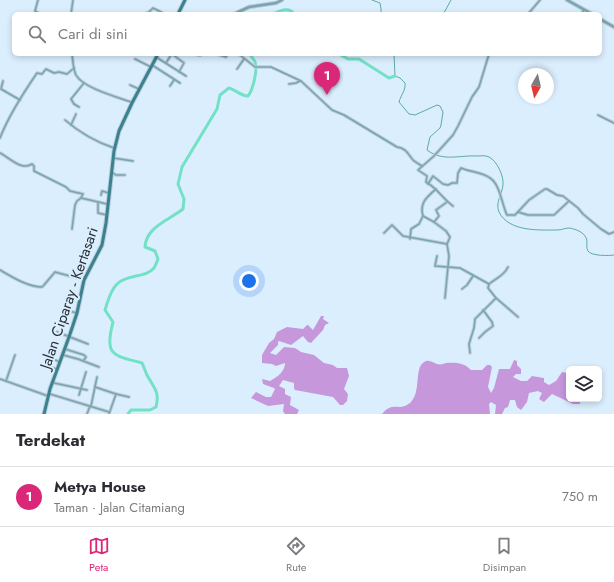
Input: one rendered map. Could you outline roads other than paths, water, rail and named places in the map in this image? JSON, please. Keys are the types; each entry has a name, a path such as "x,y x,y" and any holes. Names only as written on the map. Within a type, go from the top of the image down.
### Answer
{"main road":[{"path":"179,12 185,0"},
{"name":"Jalan Ciparay - Kertasari","path":"44,414 52,382 69,337 84,280 102,245 107,215 114,148 121,124 157,56"}],"street":[{"path":"37,12 35,11 38,0"},
{"path":"71,12 73,0"},
{"path":"238,12 249,7 282,0"},
{"path":"530,12 540,0"},
{"path":"567,0 588,12"},
{"path":"149,12 153,8 161,12"},
{"path":"602,20 614,27"},
{"path":"72,56 77,77 84,83 95,89 132,103"},
{"path":"157,56 186,76"},
{"path":"166,63 171,56"},
{"path":"175,56 184,63 179,72"},
{"path":"239,56 255,68 272,67 300,81 309,87 332,109 388,140 397,147 402,148 411,155 413,160 422,166"},
{"path":"453,206 447,202 436,189 425,181 427,176 418,170 434,156 453,135 472,97 479,87 488,56"},
{"path":"135,59 151,66 180,83"},
{"path":"237,69 244,59"},
{"path":"0,138 3,129 38,73 42,74 46,69 54,74 59,72 67,74 74,68"},
{"path":"170,86 174,80"},
{"path":"3,81 1,89 20,100"},
{"path":"289,84 300,81"},
{"path":"79,107 74,104 71,99 84,83"},
{"path":"130,85 139,89"},
{"path":"70,125 76,114"},
{"path":"598,115 614,123"},
{"path":"65,120 78,131 100,143 114,148"},
{"path":"0,153 20,166 30,166 32,164 34,166 34,171 66,187 70,191 83,194 82,198"},
{"path":"113,158 133,161"},
{"path":"428,184 433,176 443,184 448,185 456,183 458,173 461,168 486,176 492,179 507,215 514,216 529,200 547,189 557,195 563,196 600,229 608,234 614,232"},
{"path":"111,172 116,175 125,175"},
{"path":"410,238 410,229 419,224 423,216 423,202 436,189"},
{"path":"101,196 102,191 109,193"},
{"path":"72,229 75,205 77,201 82,198 108,204"},
{"path":"518,212 554,215 569,201"},
{"path":"98,202 98,213 107,215"},
{"path":"434,222 439,216 436,210 447,202"},
{"path":"423,216 434,222 450,237 447,244 449,256 445,298"},
{"path":"384,233 393,225 402,235 410,238 447,244"},
{"path":"437,256 435,266 460,268 489,284"},
{"path":"489,284 501,276 508,267"},
{"path":"0,270 16,279 38,287 42,287 54,272 84,280"},
{"path":"462,289 473,276"},
{"path":"489,284 488,288 496,298 518,317"},
{"path":"470,353 469,344 475,319 496,298"},
{"path":"65,310 76,313"},
{"path":"479,338 484,332 493,326 492,322 483,310"},
{"path":"57,332 88,344"},
{"path":"65,349 84,355 86,357 84,361"},
{"path":"6,381 15,355"},
{"path":"63,355 99,367"},
{"path":"53,359 60,362"},
{"path":"46,365 57,370"},
{"path":"79,394 86,372"},
{"path":"87,414 97,377"},
{"path":"0,379 109,413 116,394"},
{"path":"52,382 87,390"},
{"path":"95,387 129,397"}],"waterway":[{"path":"372,0 380,3 381,12"},
{"path":"444,12 451,0"},
{"path":"278,12 287,10 292,12"},
{"path":"128,414 131,410 150,410 156,407 157,394 142,363 124,358 113,352 110,342 110,333 113,322 105,310 108,300 117,284 121,281 151,271 155,267 158,259 155,251 145,247 146,240 154,229 183,209 184,199 178,184 182,167 217,109 220,95 229,88 245,96 248,96 250,93 256,69 255,62 251,56"},
{"path":"343,56 348,59 359,59 389,78 395,76"},
{"path":"394,56 395,76 400,78 405,83 399,102 409,114 415,115 437,105 440,106 443,112 440,128 430,137 427,150 433,154 445,157 489,157 497,165 503,181 498,208 504,219 517,226 533,230 575,229 581,232 587,239 587,249 590,253 608,256 614,255"}],"place":[{"name":"Metya House","path":"327,95"}]}
